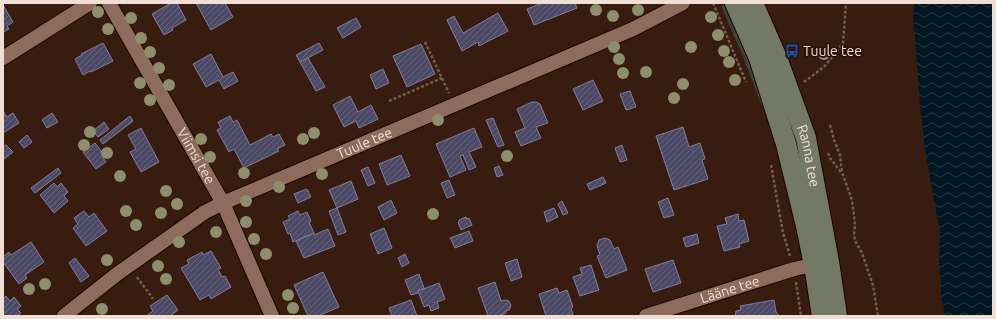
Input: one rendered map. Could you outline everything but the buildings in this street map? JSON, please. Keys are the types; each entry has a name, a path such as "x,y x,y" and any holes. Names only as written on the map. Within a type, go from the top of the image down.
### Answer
{"main road":[{"name":"Ranna tee","path":"735,3 759,58 786,144 806,226 821,264 837,316"},
{"name":"Ranna tee","path":"753,3 777,58 806,138 821,264 822,316"}],"street":[{"path":"3,58 90,3"},
{"name":"Viimsi tee","path":"109,3 223,202 272,316"},
{"name":"Tuule tee","path":"64,316 130,265 205,212 223,202 633,29 683,3"},
{"name":"Lääne tee","path":"646,316 794,269 821,264"}],"path":[{"path":"713,3 749,87"},
{"path":"804,83 825,66 843,43 846,3"},
{"path":"425,42 454,105"},
{"path":"389,101 442,78"},
{"path":"830,125 840,155 842,173 852,200 855,224 854,236 862,253 873,285 878,316"},
{"path":"827,153 842,173"},
{"path":"771,164 783,233 794,269 801,316"},
{"path":"130,265 153,300"}],"green space":[{"path":"726,4 748,50 768,108 764,111 722,8 723,5"}],"water":[{"path":"914,3 993,3 993,316 945,316 941,298 939,266 940,232 925,149 920,106 913,21"}],"place":[{"name":"Tuule tee","path":"792,51"}]}
